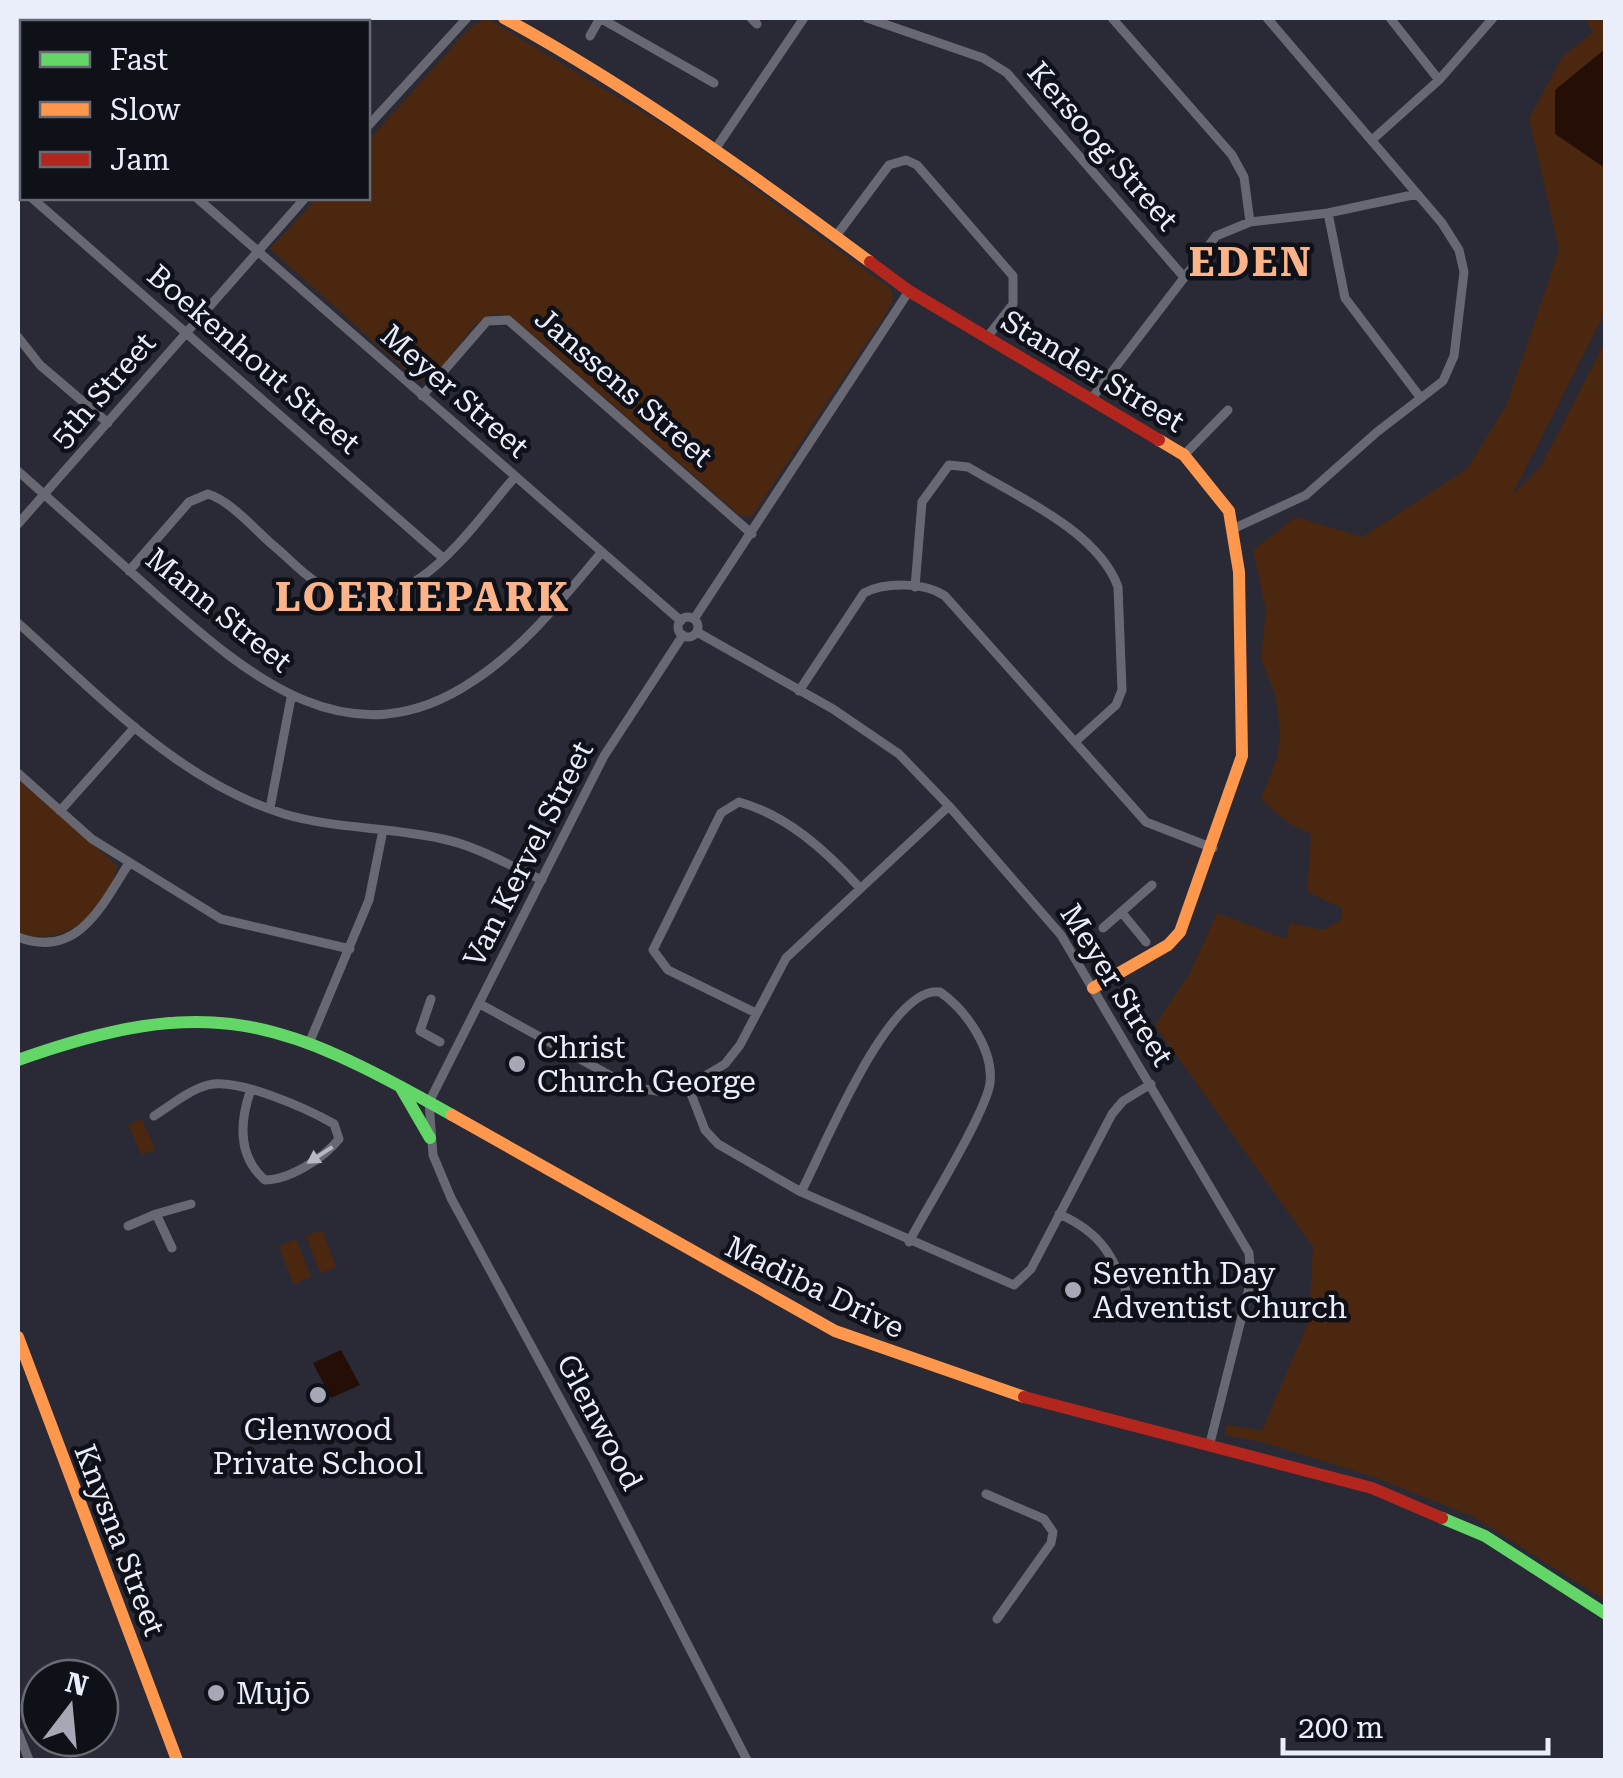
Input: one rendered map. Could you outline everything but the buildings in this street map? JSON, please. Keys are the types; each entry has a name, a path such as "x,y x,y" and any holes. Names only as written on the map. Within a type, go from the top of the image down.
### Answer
{"main road":[{"name":"Stander Street","path":"504,18 516,21 716,148 909,291 1184,455 1218,494 1235,528 1244,747 1213,848 1175,940 1093,988"},
{"name":"Madiba Drive","path":"18,1060 114,1028 166,1019 241,1022 310,1041 399,1085 835,1331 983,1386 1358,1483 1440,1514 1553,1576 1606,1614"},
{"path":"399,1085 430,1138"},
{"name":"Knysna Street","path":"18,1337 176,1760"}],"street":[{"path":"370,124 463,18"},
{"path":"590,36 600,18 714,83"},
{"path":"716,148 804,18"},
{"name":"Kersoog Street","path":"866,18 983,58 1008,74 1183,276"},
{"path":"1112,18 1232,154 1244,177 1250,222"},
{"path":"1235,528 1306,495 1433,390 1449,370 1464,272 1452,237 1267,18"},
{"path":"1390,18 1439,80"},
{"path":"1372,140 1439,80 1493,18"},
{"path":"836,236 890,165 906,160 918,165 1013,276 1013,304 988,336"},
{"path":"1092,398 1216,236 1250,222 1328,213 1417,194"},
{"name":"Boekenhout Street","path":"34,200 443,558"},
{"name":"Meyer Street","path":"199,200 680,621"},
{"name":"5th Street","path":"18,524 302,200"},
{"path":"1328,213 1342,291 1420,397"},
{"path":"694,619 680,621 683,634 696,632 694,619 909,291"},
{"name":"Janssens Street","path":"422,396 486,321 508,320 752,534"},
{"path":"18,337 40,364 108,422"},
{"path":"1184,455 1228,410"},
{"path":"915,587 922,502 950,465 968,467 1072,530 1113,575 1118,587 1122,690 1116,705 1076,741"},
{"name":"Mann Street","path":"18,471 235,663 292,698 325,709 365,714 444,698 515,649 601,553"},
{"path":"130,571 189,502 208,494 316,582 347,596 390,596 423,577 443,558 515,477"},
{"path":"799,691 864,593 882,586 915,587 945,596 1146,822 1213,848"},
{"path":"18,624 191,771 270,808 306,819 457,843 542,880"},
{"name":"Meyer Street","path":"696,632 900,754 1050,920 1151,1084 1251,1262 1251,1280 1210,1443"},
{"name":"Van Kervel Street","path":"429,1102 604,756 683,634"},
{"path":"270,808 292,698"},
{"path":"60,811 135,727"},
{"path":"18,773 60,811 129,863 220,919 350,949"},
{"path":"756,1013 668,970 653,950 721,813 731,803 743,802 778,818 822,849 858,887"},
{"path":"480,1004 631,1087 657,1090 688,1086 732,1058 786,958 858,887 950,806"},
{"path":"310,1041 369,900 383,830"},
{"path":"18,938 57,943 84,930 129,863"},
{"path":"1104,928 1152,885"},
{"path":"1123,914 1146,942"},
{"path":"802,1192 888,1025 923,993 940,992 958,1007 982,1045 990,1082 909,1242"},
{"path":"431,999 420,1031 440,1042"},
{"path":"154,1116 204,1086 219,1084 250,1092 306,1108 334,1124 339,1140 321,1156 290,1173 264,1180 242,1140 242,1117 250,1092"},
{"path":"688,1086 711,1138 802,1192 1014,1285 1025,1280 1117,1106 1151,1084"},
{"name":"Glenwood","path":"429,1102 430,1138 443,1182 464,1226 592,1458 747,1760"},
{"path":"128,1226 191,1204"},
{"path":"156,1214 172,1248"},
{"path":"1059,1214 1086,1226 1100,1238 1133,1309"},
{"path":"986,1494 1044,1518 1053,1532 1050,1543 996,1619"},
{"path":"18,1732 28,1760"}],"shaded area":[{"path":"486,18 687,139 892,290 893,300 885,315 751,517 739,515 512,317 497,314 484,318 443,366 418,381 270,249 315,200 370,200 370,139 469,28"},
{"path":"1585,18 1605,18 1605,312 1512,495 1541,466 1605,342 1605,1600 1474,1517 1374,1477 1262,1442 1225,1435 1225,1425 1262,1430 1309,1321 1313,1247 1155,1025 1190,973 1217,913 1286,939 1290,923 1323,930 1342,919 1342,908 1307,892 1311,834 1288,823 1261,799 1278,755 1280,731 1276,698 1261,658 1266,610 1253,550 1296,517 1362,537 1467,469 1507,404 1559,249 1529,119 1562,57 1593,32"},
{"path":"1605,49 1605,168 1555,134 1555,90"},
{"path":"18,780 117,865 113,882 94,912 82,923 51,936 18,932"},
{"path":"142,1119 155,1149 142,1155 128,1125"},
{"path":"322,1230 336,1267 320,1273 306,1236"},
{"path":"296,1239 311,1277 293,1284 279,1246"},
{"path":"341,1350 360,1385 331,1398 313,1363"}],"traffic: fast":[{"path":"18,1060 142,1026 194,1022 242,1026 290,1037 339,1056 452,1115"},
{"path":"401,1088 430,1138"},
{"path":"1442,1518 1485,1536 1606,1614"}],"traffic: slow":[{"path":"504,18 691,134 870,262"},
{"path":"1093,988 1168,945 1180,932 1242,756 1239,572 1229,511 1184,455 1159,440"},
{"path":"452,1115 835,1331 1024,1397"},
{"path":"18,1337 177,1760"}],"traffic: jam":[{"path":"870,262 909,291 1159,440"},
{"path":"1024,1397 1372,1488 1442,1518"}],"place":[{"name":"Christ Church George","path":"517,1064"},
{"name":"Seventh Day Adventist Church","path":"1073,1290"},
{"name":"Glenwood Private School","path":"318,1395"},
{"name":"Mujō","path":"216,1693"}],"district":[{"name":"EDEN","path":"1251,262"},
{"name":"LOERIEPARK","path":"423,597"}]}
